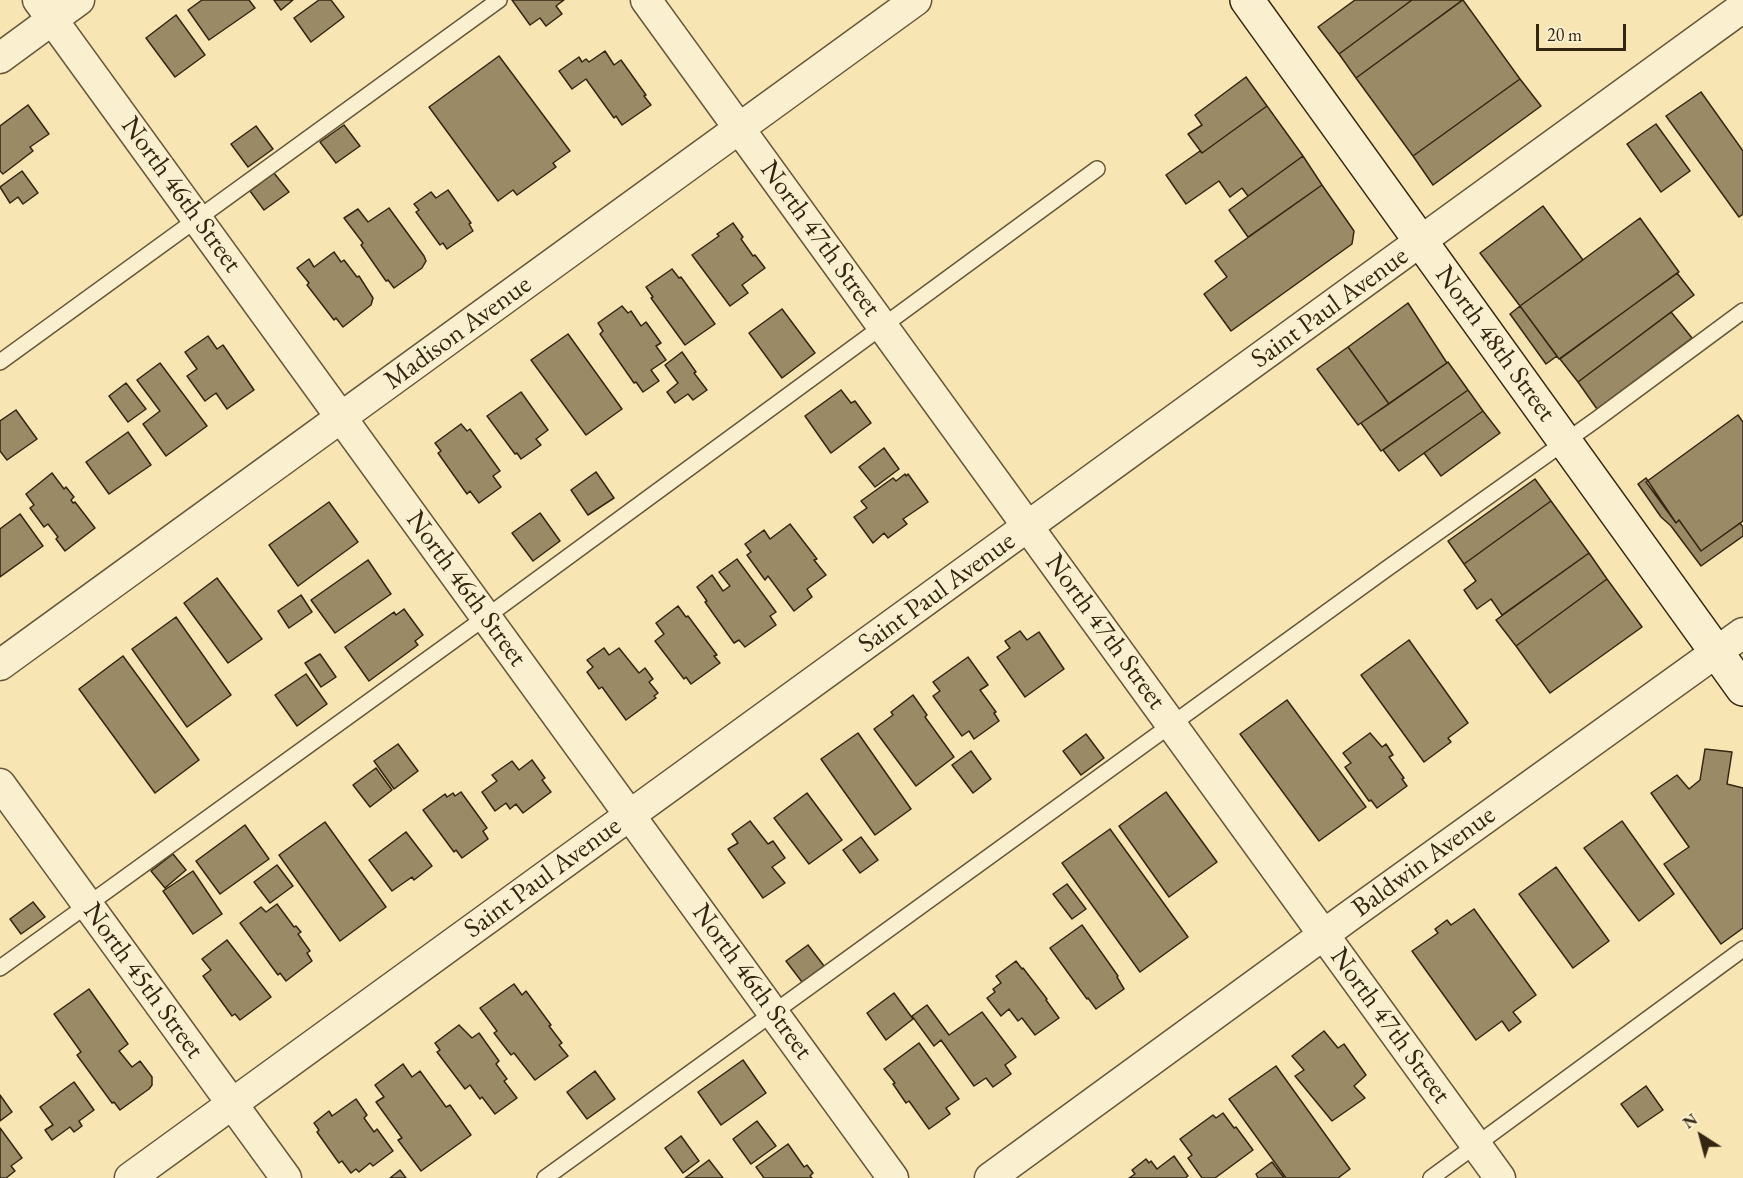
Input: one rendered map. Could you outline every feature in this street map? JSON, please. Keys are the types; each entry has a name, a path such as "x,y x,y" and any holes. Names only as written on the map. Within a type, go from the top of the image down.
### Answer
{"main road":[{"name":"North 48th Street","path":"1247,0 1743,688"}],"street":[{"path":"0,58 45,10 79,0"},
{"name":"North 47th Street","path":"646,0 1500,1178"},
{"name":"Madison Avenue","path":"0,665 915,0"},
{"name":"Saint Paul Avenue","path":"130,1178 1743,7"},
{"name":"North 46th Street","path":"45,10 893,1178"},
{"name":"Baldwin Avenue","path":"990,1178 1323,934 1743,633"},
{"name":"North 45th Street","path":"0,784 286,1178"}],"lane":[{"path":"0,362 499,0"},
{"path":"0,968 486,617 1097,169"},
{"path":"545,1178 1743,311"},
{"path":"1431,1178 1743,949"}],"building":[{"path":"202,0 249,0 255,8 209,40 188,10"},
{"path":"274,0 293,0 281,10"},
{"path":"319,0 331,0 344,17 311,42 294,18"},
{"path":"512,0 564,0 556,6 562,14 546,26 540,18 530,25"},
{"path":"1355,0 1412,0 1339,54 1318,27"},
{"path":"1412,0 1461,1 1356,78 1339,54"},
{"path":"1463,0 1520,79 1413,156 1356,78"},
{"path":"176,15 205,55 175,77 146,38"},
{"path":"605,51 614,65 621,60 651,105 622,125 616,116 614,118 586,79 572,89 559,71 579,57 582,62 586,59 589,62"},
{"path":"499,56 570,151 553,163 556,167 517,195 513,190 498,201 429,107"},
{"path":"1246,77 1267,106 1202,153 1188,134 1202,125 1195,115"},
{"path":"1520,79 1541,106 1433,185 1413,156"},
{"path":"1701,92 1743,151 1743,214 1739,217 1666,116"},
{"path":"28,105 49,134 30,147 33,151 3,174 0,171 0,126"},
{"path":"1267,106 1303,156 1248,196 1242,188 1230,197 1219,181 1186,204 1166,175 1200,151 1202,153"},
{"path":"1656,124 1690,171 1661,192 1627,144"},
{"path":"344,125 360,146 336,163 320,142"},
{"path":"256,126 273,149 248,167 231,144"},
{"path":"1303,156 1322,185 1248,237 1229,210"},
{"path":"22,171 38,193 23,204 18,197 10,203 0,187"},
{"path":"274,173 289,192 264,210 250,191"},
{"path":"1322,185 1354,231 1352,244 1231,331 1204,294 1227,277 1215,261"},
{"path":"448,190 471,223 469,224 473,231 447,249 443,243 440,245 416,212 419,210 414,204 431,192 436,198"},
{"path":"1543,206 1583,260 1520,306 1480,253"},
{"path":"389,208 426,261 422,268 394,288 388,280 386,281 361,245 363,243 344,218 358,209 368,222"},
{"path":"1640,218 1679,272 1559,359 1520,306"},
{"path":"733,223 753,256 755,255 765,268 742,285 748,293 730,306 692,255"},
{"path":"334,252 341,262 344,260 357,277 359,276 373,298 371,305 343,327 336,318 334,320 297,268 309,259 314,267"},
{"path":"672,269 679,278 681,277 715,324 685,345 651,298 653,297 646,287"},
{"path":"1677,273 1694,295 1578,382 1560,359"},
{"path":"1408,303 1447,363 1389,404 1348,347"},
{"path":"622,306 628,313 631,311 641,326 646,322 661,343 656,346 666,360 651,370 659,381 643,392 636,382 634,383 600,334 603,331 598,323"},
{"path":"1520,306 1557,356 1546,364 1510,314"},
{"path":"782,309 815,353 782,378 749,333"},
{"path":"1671,312 1692,338 1597,409 1578,382"},
{"path":"568,334 622,409 586,435 531,360"},
{"path":"208,336 217,349 223,345 254,390 227,409 216,393 205,401 187,376 197,369 185,352"},
{"path":"1348,347 1389,404 1358,425 1317,369"},
{"path":"682,352 707,390 693,400 688,394 675,403 667,392 678,383 665,365"},
{"path":"1448,362 1468,390 1381,451 1361,423"},
{"path":"160,363 207,426 166,456 143,424 160,411 137,380"},
{"path":"126,383 146,409 128,422 109,396"},
{"path":"841,390 851,403 855,401 871,423 831,453 805,416"},
{"path":"1468,390 1483,411 1399,471 1383,450"},
{"path":"521,392 548,430 536,439 541,445 521,459 487,416"},
{"path":"16,410 37,439 7,460 0,451 0,421"},
{"path":"1483,411 1500,433 1441,476 1424,453"},
{"path":"1738,415 1743,422 1743,521 1701,551 1679,520 1676,523 1646,482"},
{"path":"461,424 467,431 470,429 500,471 493,476 501,487 479,503 470,491 467,494 438,453 441,451 435,443"},
{"path":"128,432 151,465 109,494 86,462"},
{"path":"884,448 899,469 875,487 859,467"},
{"path":"596,472 614,498 588,515 571,490"},
{"path":"52,473 64,489 66,487 74,497 71,500 73,503 75,502 95,528 65,551 48,524 44,527 30,508 34,505 26,494"},
{"path":"905,474 906,476 908,474 928,502 903,519 907,524 888,538 884,533 873,543 854,517 867,508 861,501 893,478 896,481"},
{"path":"1646,478 1676,523 1679,520 1701,551 1740,523 1743,527 1743,536 1701,566 1671,526 1661,517 1638,484"},
{"path":"1535,479 1551,501 1464,564 1448,541"},
{"path":"1551,501 1589,553 1502,615 1491,599 1477,609 1464,590 1476,581 1464,564"},
{"path":"329,502 358,542 298,586 269,545"},
{"path":"540,513 560,541 533,561 512,533"},
{"path":"20,514 43,546 0,577 0,529"},
{"path":"790,524 817,559 814,560 826,575 807,589 812,597 794,611 768,576 765,580 747,555 751,552 745,544 764,530 770,539"},
{"path":"1589,553 1607,579 1516,646 1496,620"},
{"path":"737,559 776,612 770,616 776,625 745,647 739,640 734,643 697,587 712,575 723,591 730,586 719,572"},
{"path":"368,560 391,594 335,633 311,600"},
{"path":"217,578 262,639 228,663 184,603"},
{"path":"1607,579 1642,627 1550,693 1516,646"},
{"path":"301,595 312,612 289,628 278,611"},
{"path":"678,606 717,655 714,656 720,663 691,684 686,677 684,679 655,641 664,634 656,623"},
{"path":"404,609 423,635 415,641 418,645 369,681 345,647 394,612 396,615"},
{"path":"176,617 231,695 187,727 132,649"},
{"path":"1020,631 1027,640 1039,632 1064,669 1025,697 997,657 1010,648 1005,641"},
{"path":"1409,640 1468,723 1448,738 1451,742 1424,762 1361,675"},
{"path":"604,648 609,655 619,648 639,673 645,668 653,679 649,682 658,693 654,696 656,698 626,720 602,687 599,689 587,672 593,667 587,660"},
{"path":"320,654 336,677 321,687 305,663"},
{"path":"123,656 199,760 155,793 79,689"},
{"path":"968,657 988,685 980,690 996,712 994,713 999,721 974,739 969,731 962,736 933,696 940,691 933,682"},
{"path":"306,674 327,704 297,726 275,695"},
{"path":"913,695 927,715 925,717 954,757 916,786 874,729 893,715 891,712"},
{"path":"1287,700 1366,807 1319,841 1240,734"},
{"path":"858,733 911,809 875,835 821,759"},
{"path":"1370,733 1382,747 1386,744 1393,755 1389,757 1407,786 1377,808 1371,800 1369,801 1345,767 1351,763 1343,753"},
{"path":"1086,734 1104,758 1081,775 1063,751"},
{"path":"398,744 418,771 394,789 374,761"},
{"path":"1705,749 1732,752 1727,784 1743,788 1743,928 1721,944 1664,864 1689,847 1651,793 1677,775 1689,789 1700,780"},
{"path":"971,751 991,779 973,793 952,765"},
{"path":"532,760 545,778 542,780 551,792 523,813 516,804 510,809 506,803 495,811 482,792 497,781 492,775 512,761 519,770"},
{"path":"376,768 392,790 370,807 353,785"},
{"path":"461,792 487,828 483,831 488,839 462,858 456,850 454,852 423,810 445,794 447,797 453,793 455,796"},
{"path":"1166,792 1217,862 1169,897 1119,826"},
{"path":"807,793 842,840 809,864 774,818"},
{"path":"750,821 768,844 773,841 785,858 772,867 785,883 763,898 728,849 738,843 732,834"},
{"path":"1622,821 1674,894 1639,921 1584,848"},
{"path":"325,822 386,907 340,941 279,855"},
{"path":"245,825 269,859 220,894 196,861"},
{"path":"1110,829 1188,937 1140,972 1062,863"},
{"path":"406,832 432,866 414,880 412,877 392,891 369,860"},
{"path":"861,837 878,860 860,873 843,850"},
{"path":"173,854 186,870 165,888 151,871"},
{"path":"277,865 293,886 270,903 254,882"},
{"path":"1556,867 1609,941 1573,968 1519,894"},
{"path":"193,871 222,914 193,934 163,891"},
{"path":"1067,884 1086,909 1072,919 1053,894"},
{"path":"33,902 45,917 21,934 10,919"},
{"path":"277,904 294,927 296,926 301,932 298,934 310,951 307,953 312,961 286,981 280,973 278,975 240,923 261,907 266,912"},
{"path":"1474,909 1536,995 1513,1012 1521,1022 1509,1031 1502,1021 1476,1040 1412,951 1438,933 1435,929 1447,920 1451,925"},
{"path":"1082,925 1118,976 1124,989 1096,1009 1050,948"},
{"path":"227,940 271,997 240,1020 235,1014 232,1016 203,976 211,970 202,959"},
{"path":"808,945 824,966 802,982 786,961"},
{"path":"1016,961 1047,999 1059,1018 1035,1035 1022,1018 1018,1021 1009,1009 1001,1016 987,998 1001,983 996,976"},
{"path":"514,984 522,995 526,991 551,1025 549,1026 562,1043 559,1045 568,1056 535,1080 514,1053 511,1055 494,1033 497,1031 480,1008"},
{"path":"89,989 128,1044 119,1051 132,1067 140,1061 152,1077 152,1085 149,1089 120,1110 114,1102 112,1103 77,1055 81,1052 54,1014"},
{"path":"894,993 913,1019 886,1040 867,1013"},
{"path":"927,1005 949,1035 982,1012 1016,1057 1005,1065 1011,1074 993,1087 986,1078 974,1086 941,1040 934,1046 912,1016"},
{"path":"459,1025 472,1038 479,1033 499,1061 496,1064 507,1079 504,1081 517,1098 495,1114 470,1085 465,1089 437,1052 440,1050 435,1043"},
{"path":"1324,1031 1338,1048 1344,1044 1366,1075 1354,1086 1365,1098 1332,1121 1295,1076 1304,1070 1292,1056"},
{"path":"919,1043 959,1099 946,1108 950,1114 929,1129 909,1101 906,1103 884,1069"},
{"path":"743,1060 766,1093 721,1125 698,1092"},
{"path":"403,1064 412,1077 420,1071 446,1107 450,1105 471,1135 421,1171 398,1140 402,1138 376,1102 384,1097 375,1085"},
{"path":"1276,1066 1350,1169 1338,1178 1286,1178 1229,1099"},
{"path":"595,1071 615,1099 587,1119 567,1092"},
{"path":"74,1082 94,1110 79,1121 82,1126 74,1132 70,1127 52,1140 45,1130 53,1125 40,1107"},
{"path":"1646,1086 1663,1110 1638,1127 1621,1104"},
{"path":"0,1095 12,1112 0,1121"},
{"path":"356,1099 367,1115 364,1118 374,1132 377,1129 393,1151 373,1166 370,1163 359,1172 356,1169 351,1173 342,1161 339,1163 317,1132 319,1130 314,1123 329,1111 332,1116"},
{"path":"1223,1113 1253,1150 1215,1178 1202,1178 1188,1158 1192,1155 1180,1139 1213,1115 1216,1118"},
{"path":"757,1121 776,1146 751,1164 733,1139"},
{"path":"0,1128 22,1158 11,1166 15,1171 6,1178 0,1178"},
{"path":"681,1136 699,1161 683,1173 665,1148"},
{"path":"788,1144 804,1167 807,1165 813,1173 810,1176 812,1178 764,1178 756,1167"},
{"path":"1174,1156 1188,1176 1185,1178 1129,1178 1135,1174 1132,1170 1146,1159 1149,1163 1151,1161 1157,1169"},
{"path":"709,1160 723,1178 685,1178"},
{"path":"1272,1162 1284,1178 1258,1178 1256,1174"},
{"path":"400,1170 406,1178 390,1178"}]}
